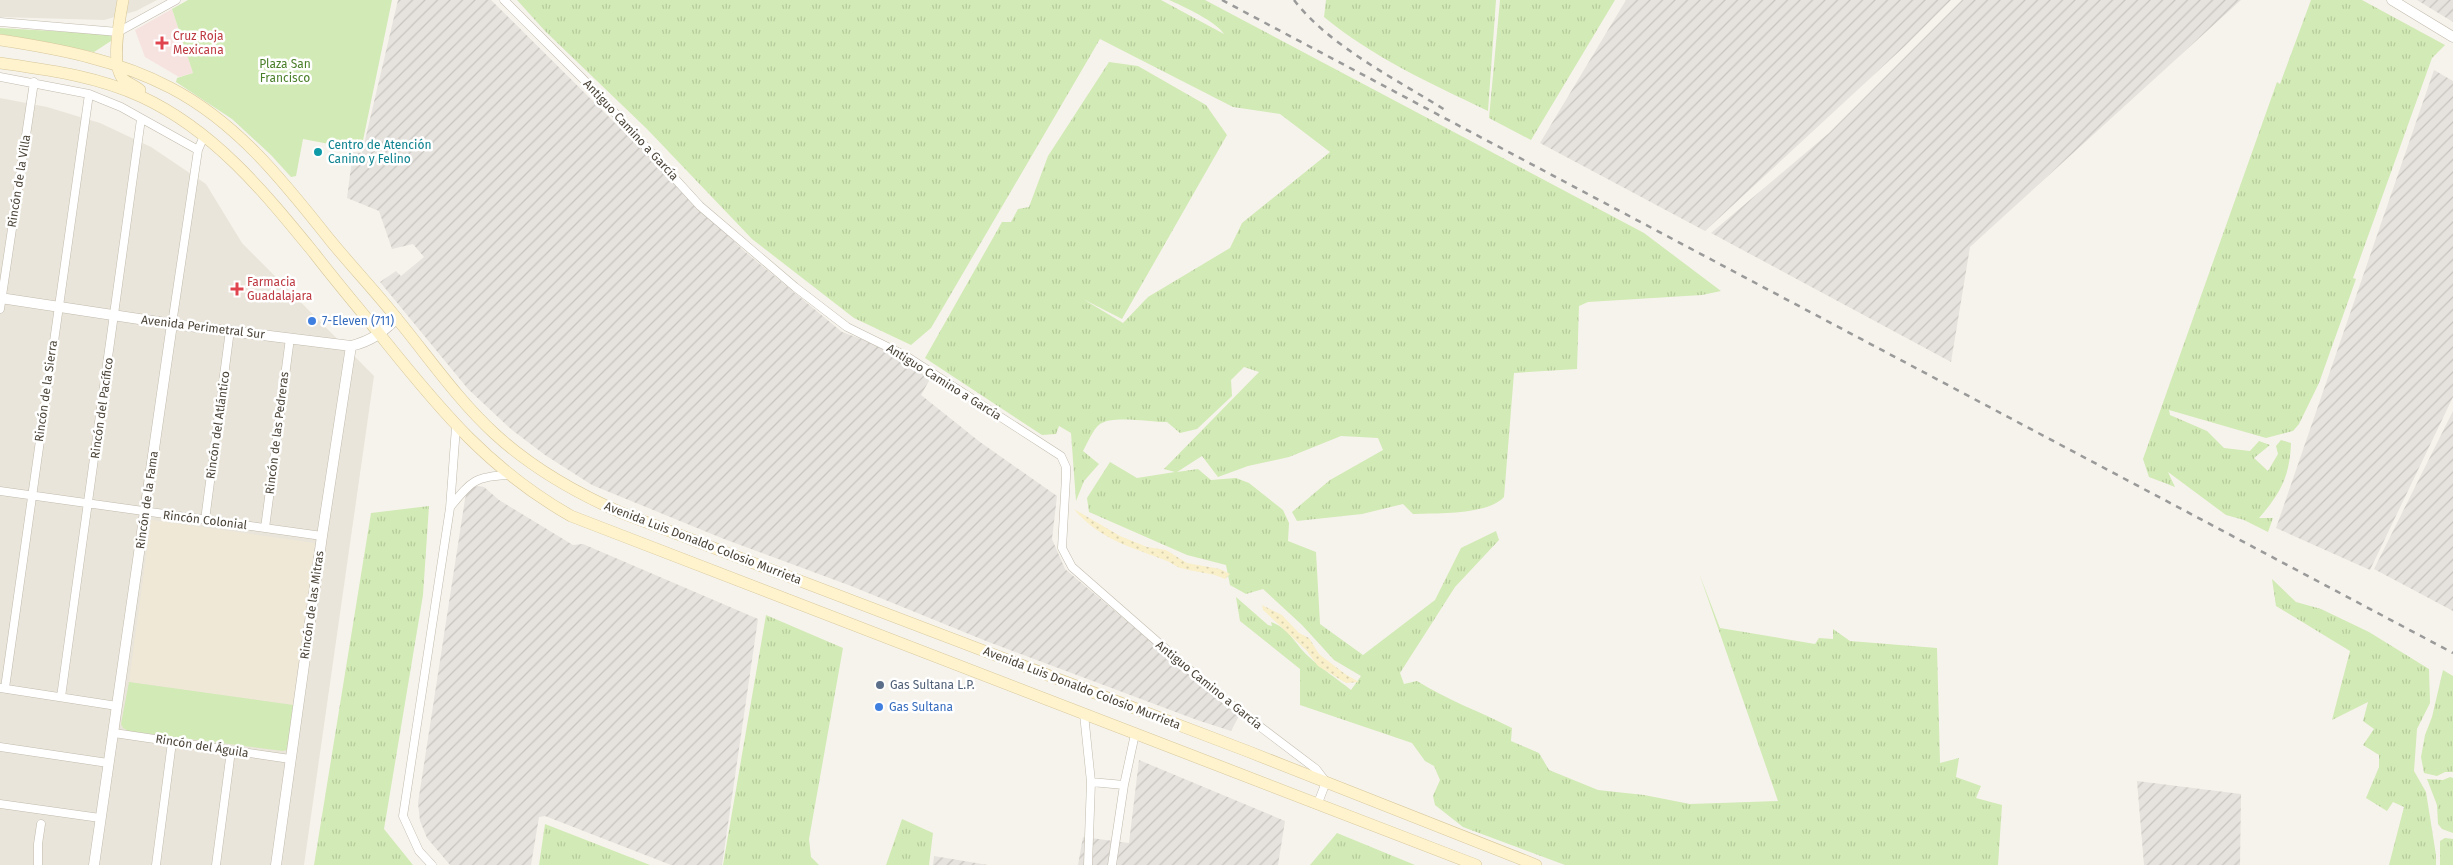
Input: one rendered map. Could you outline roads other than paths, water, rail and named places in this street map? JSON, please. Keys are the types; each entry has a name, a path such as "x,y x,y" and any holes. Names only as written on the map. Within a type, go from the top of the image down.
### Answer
{"main road":[{"path":"123,0 118,32 117,64 122,78 142,90 151,102"},
{"name":"Avenida Luis Donaldo Colosio Murrieta","path":"0,40 40,46 117,64 171,88 230,128 263,158 397,318 460,398 509,447 583,496 1326,782 1536,865"},
{"name":"Avenida Luis Donaldo Colosio Murrieta","path":"0,63 88,77 118,87 151,102 204,136 236,164 270,200 456,427 509,475 542,500 571,516 1476,865"},
{"path":"669,555 678,534"}],"street":[{"path":"0,22 118,32 176,0"},
{"name":"Antiguo Camino a García","path":"504,0 594,89 700,206 795,287 847,327 906,356 1061,456 1066,472 1062,548 1072,567 1217,694 1316,769 1326,782"},
{"path":"2392,0 2453,37"},
{"path":"0,77 89,94 121,107 198,150"},
{"name":"Rincón de la Villa","path":"0,310 34,82"},
{"name":"Rincón de la Sierra","path":"2,688 32,496 89,94"},
{"name":"Rincón del Pacífico","path":"60,697 89,504 141,119"},
{"name":"Rincón de la Fama","path":"94,865 198,150 204,136"},
{"name":"Avenida Perimetral Sur","path":"1,298 172,324 351,346 366,342 380,335 397,318"},
{"name":"Rincón del Atlántico","path":"205,520 230,330"},
{"name":"Rincón de las Pedreras","path":"265,528 290,338"},
{"name":"Rincón de las Mitras","path":"276,865 322,536 351,346"},
{"path":"432,865 419,851 403,816 450,508 456,427"},
{"path":"450,508 466,486 478,478 509,475"},
{"name":"Rincón Colonial","path":"0,491 322,536"},
{"path":"2,688 118,706"},
{"path":"1084,714 1087,728 1090,782 1088,865"},
{"name":"Rincón del Águila","path":"114,733 290,759"},
{"path":"1112,865 1124,785 1135,734"},
{"path":"156,865 172,742"},
{"path":"0,747 108,763"},
{"path":"216,865 231,751"},
{"path":"1090,782 1124,785"},
{"path":"1318,803 1326,782"},
{"path":"0,807 100,818"},
{"path":"38,865 38,844 41,824"}],"railway":[{"path":"1222,0 2453,653"},
{"path":"1294,0 1309,17 1344,47 1445,110"}],"place":[{"name":"Cruz Roja Mexicana","path":"162,43"},
{"name":"Centro de Atención Canino y Felino","path":"318,152"},
{"name":"Farmacia Guadalajara","path":"237,289"},
{"name":"7-Eleven (711)","path":"312,321"},
{"name":"Gas Sultana L.P.","path":"880,685"},
{"name":"Gas Sultana","path":"879,707"}],"park label":[{"name":"Plaza San Francisco","path":"285,71"}]}
